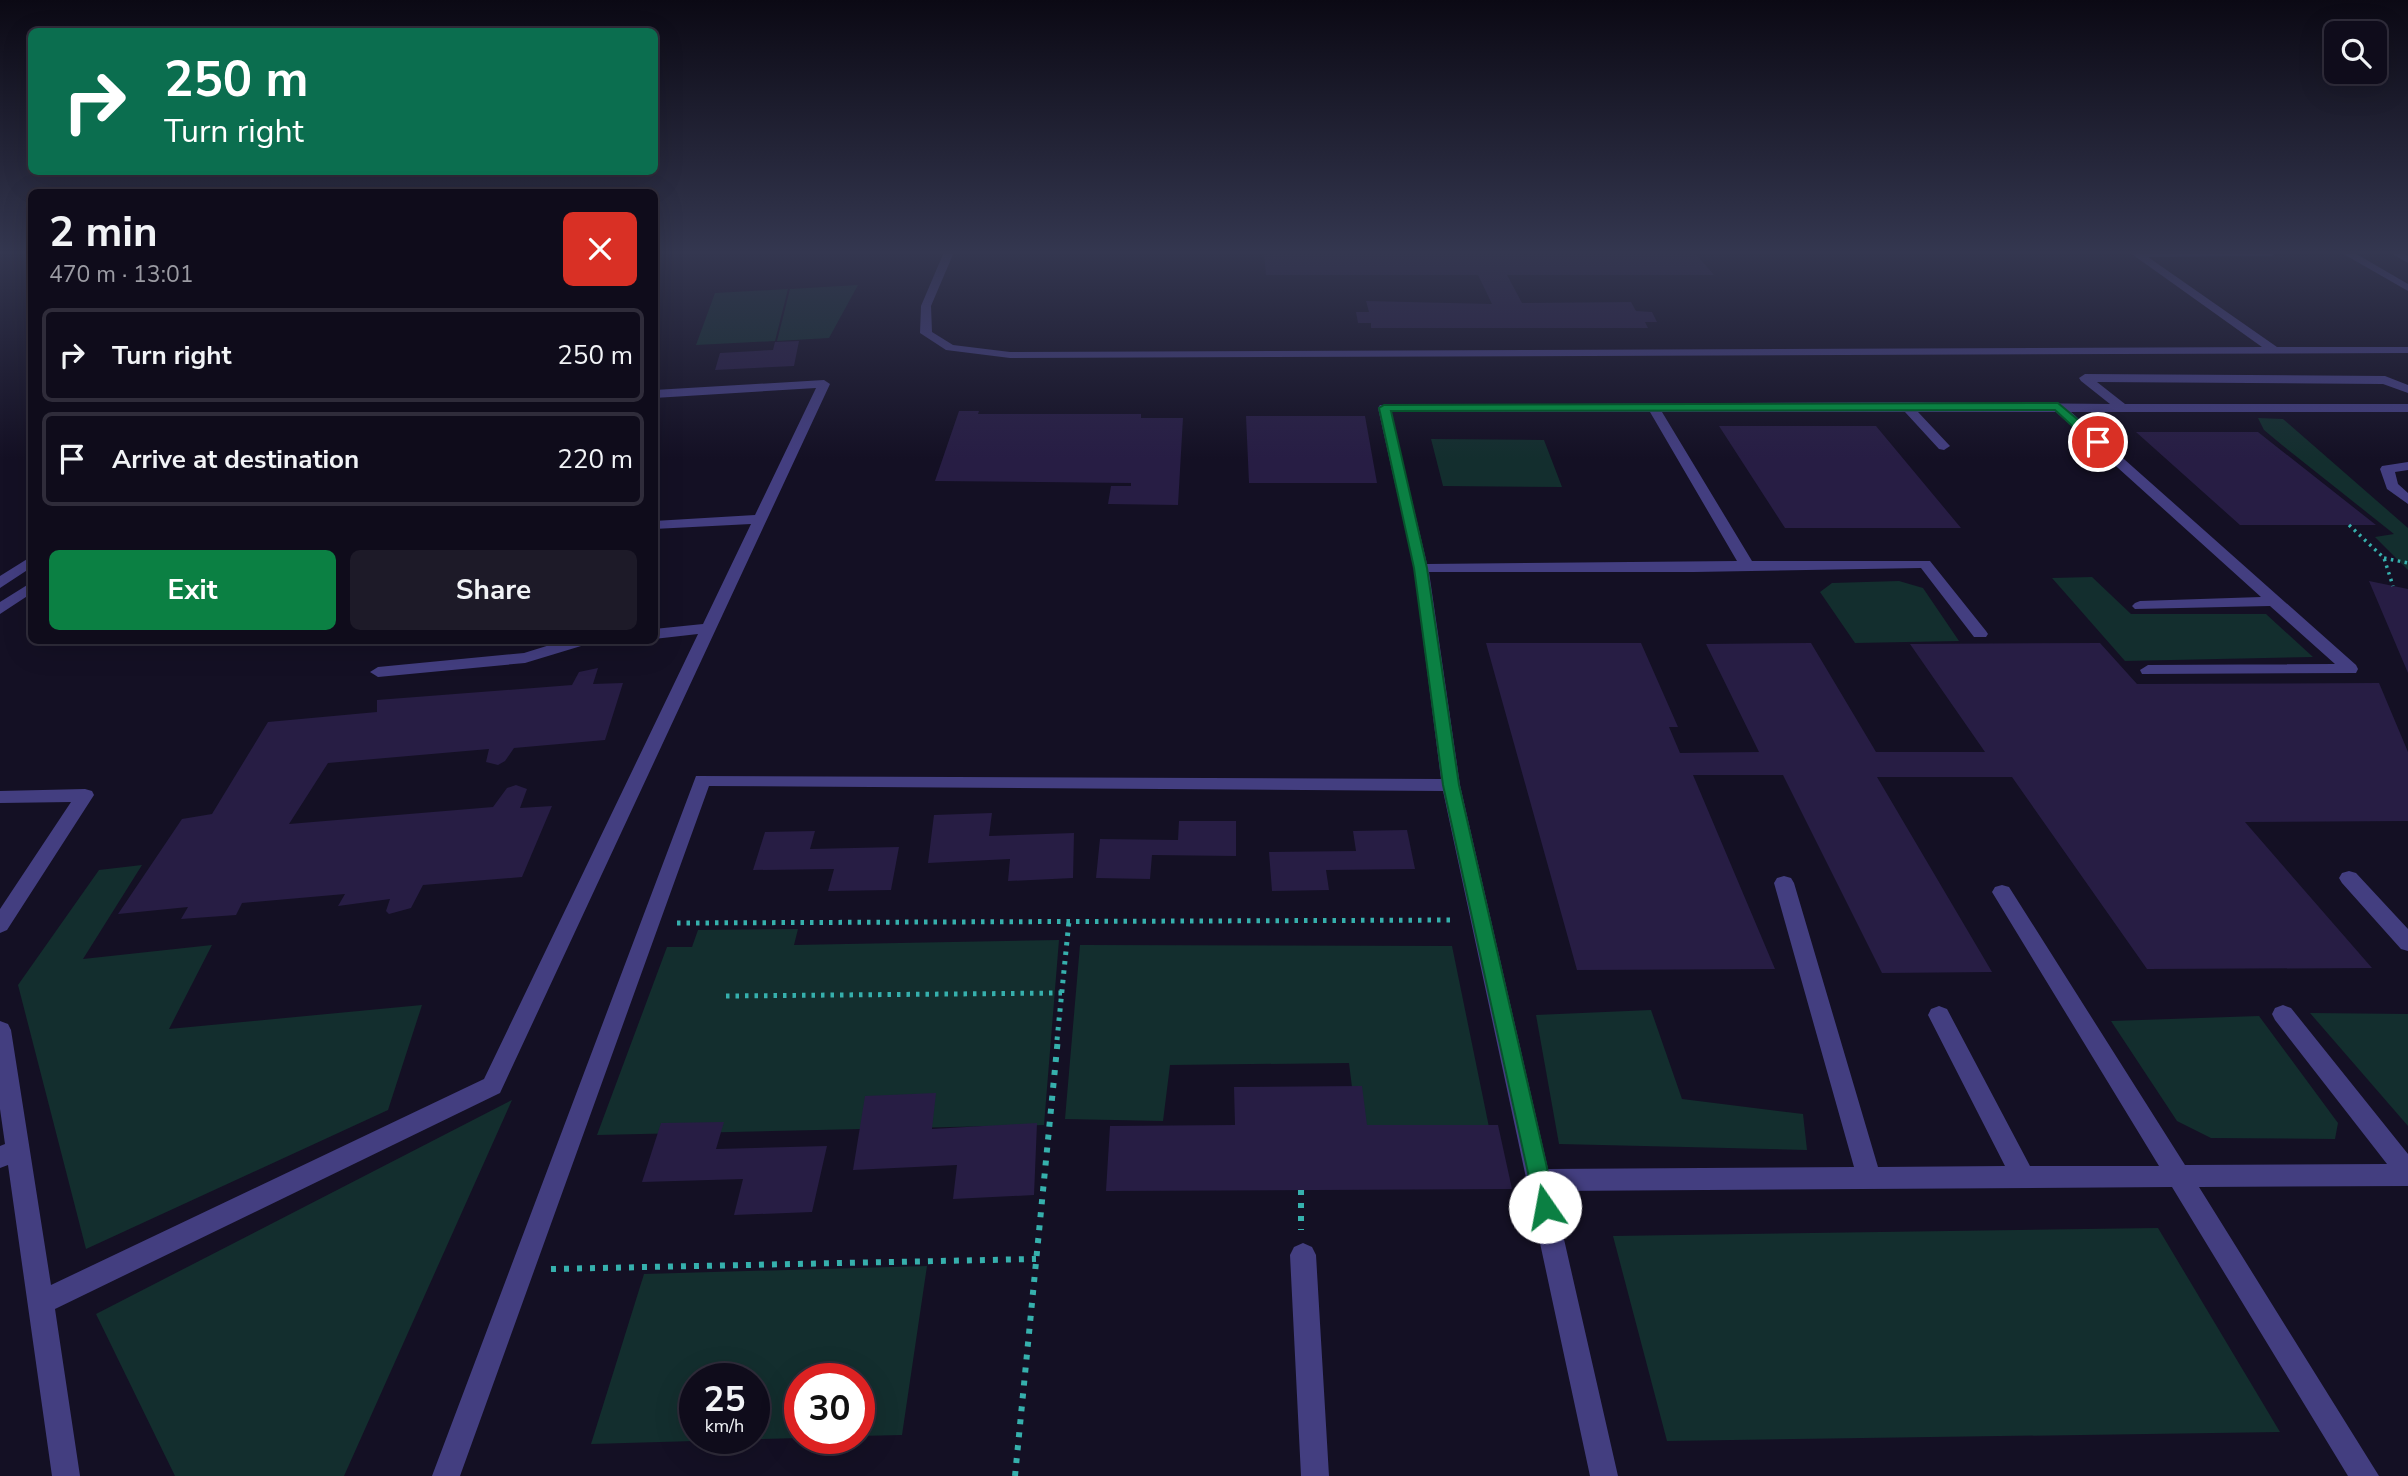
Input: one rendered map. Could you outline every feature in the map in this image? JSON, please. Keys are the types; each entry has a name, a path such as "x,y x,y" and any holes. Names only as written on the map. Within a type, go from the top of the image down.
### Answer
{"street":[{"path":"926,321 926,333 950,348 1010,355 2408,350"},
{"path":"2232,321 2274,350"},
{"path":"2121,407 2085,378 2385,380 2408,389"},
{"path":"40,1303 492,1086 824,384 658,394"},
{"path":"1906,406 1944,446"},
{"path":"1653,407 1747,565"},
{"path":"2058,407 2350,669 2148,670"},
{"path":"1604,1476 1451,785 1420,568 1384,408 2408,408"},
{"path":"2408,466 2387,469 2392,486 2408,500"},
{"path":"658,525 760,519"},
{"path":"0,583 28,563"},
{"path":"1420,568 1694,568 1925,564 1980,634"},
{"path":"0,609 28,589"},
{"path":"2140,606 2274,601"},
{"path":"658,634 709,628"},
{"path":"378,673 525,658 572,644"},
{"path":"446,1476 702,780 1451,785"},
{"path":"0,797 85,795 0,925"},
{"path":"2349,878 2408,943"},
{"path":"1784,883 1869,1178"},
{"path":"2001,892 2365,1476"},
{"path":"2283,1014 2408,1174"},
{"path":"1940,1015 2023,1177"},
{"path":"0,1030 9,1153 40,1303 66,1476"},
{"path":"1539,1180 2408,1174"},
{"path":"1303,1255 1315,1476"}],"path":[{"path":"2349,525 2384,558 2393,586"},
{"path":"2384,558 2408,563"},
{"path":"649,923 1481,919"},
{"path":"1015,1476 1069,921"},
{"path":"726,996 1062,993"},
{"path":"1300,1209 1301,1190"},
{"path":"522,1269 1036,1259"}],"green space":[{"path":"705,321 780,321 775,341 696,345"},
{"path":"782,321 838,321 829,338 777,341"},
{"path":"2258,418 2283,419 2408,528 2408,570 2375,537 2394,534 2264,430"},
{"path":"1431,439 1544,440 1562,487 1443,486"},
{"path":"2092,577 2131,614 2266,614 2313,657 2125,661 2052,578"},
{"path":"1899,581 1923,588 1959,641 1855,643 1820,592 1832,583"},
{"path":"142,865 83,959 212,945 169,1029 422,1005 388,1110 86,1249 18,985 99,870"},
{"path":"798,929 794,945 1059,940 1044,1125 597,1135 667,947 692,947 698,930"},
{"path":"1080,945 1452,946 1490,1132 1358,1135 1349,1063 1170,1065 1163,1121 1065,1119"},
{"path":"1651,1010 1682,1099 1803,1114 1807,1150 1559,1144 1536,1015"},
{"path":"2310,1013 2408,1014 2408,1126"},
{"path":"2259,1016 2338,1123 2335,1139 2211,1138 2177,1121 2111,1021"},
{"path":"512,1100 344,1476 175,1476 96,1314"},
{"path":"2158,1228 2280,1432 1667,1441 1613,1236"},
{"path":"927,1266 902,1435 875,1436 875,1363 784,1363 784,1438 770,1439 770,1363 679,1363 679,1441 591,1444 644,1274"}],"building":[{"path":"1358,321 1657,322 1645,322 1648,328 1371,328 1371,323"},
{"path":"799,341 794,366 715,370 720,353 773,350 775,342"},
{"path":"959,411 979,411 978,414 1141,414 1141,418 1183,418 1178,505 1108,504 1111,486 1131,486 1131,483 935,481"},
{"path":"1246,416 1365,416 1377,483 1249,483"},
{"path":"1719,426 1876,426 1961,528 1785,528"},
{"path":"2136,432 2258,432 2376,525 2240,525"},
{"path":"2369,581 2408,589 2408,673"},
{"path":"1486,643 1641,643 1678,727 1669,727 1680,753 1759,752 1706,644 1811,643 1876,752 1985,752 1910,644 2100,643 2137,684 2379,683 2408,752 2408,821 2245,822 2372,968 2147,969 2012,777 1877,777 1992,972 1882,973 1783,775 1693,775 1775,969 1577,970"},
{"path":"598,668 593,684 623,683 605,740 514,748 505,761 498,765 486,762 489,749 328,763 289,824 493,807 507,788 516,785 527,789 520,808 552,806 522,877 423,885 411,908 389,914 386,911 390,899 338,906 345,894 242,903 236,915 181,919 188,907 118,914 182,819 212,814 268,722 377,712 377,700 572,685 579,672"},
{"path":"992,813 989,836 1074,833 1073,878 1008,881 1010,859 928,863 934,815"},
{"path":"1179,821 1236,821 1236,856 1152,855 1150,879 1096,878 1100,839 1178,840"},
{"path":"1407,830 1415,869 1326,870 1329,890 1272,891 1269,852 1356,851 1353,831"},
{"path":"815,831 810,849 899,847 891,890 828,891 834,869 753,870 765,832"},
{"path":"1362,1086 1367,1125 1498,1125 1512,1189 1106,1191 1110,1126 1235,1125 1234,1087"},
{"path":"936,1093 932,1129 1037,1123 1034,1195 953,1199 957,1165 853,1170 865,1096"},
{"path":"724,1122 716,1149 827,1146 812,1212 734,1215 743,1179 642,1182 661,1123"}],"route":[{"path":"1545,1207 1451,785 1420,568 1384,408 2058,407 2098,442"}]}
